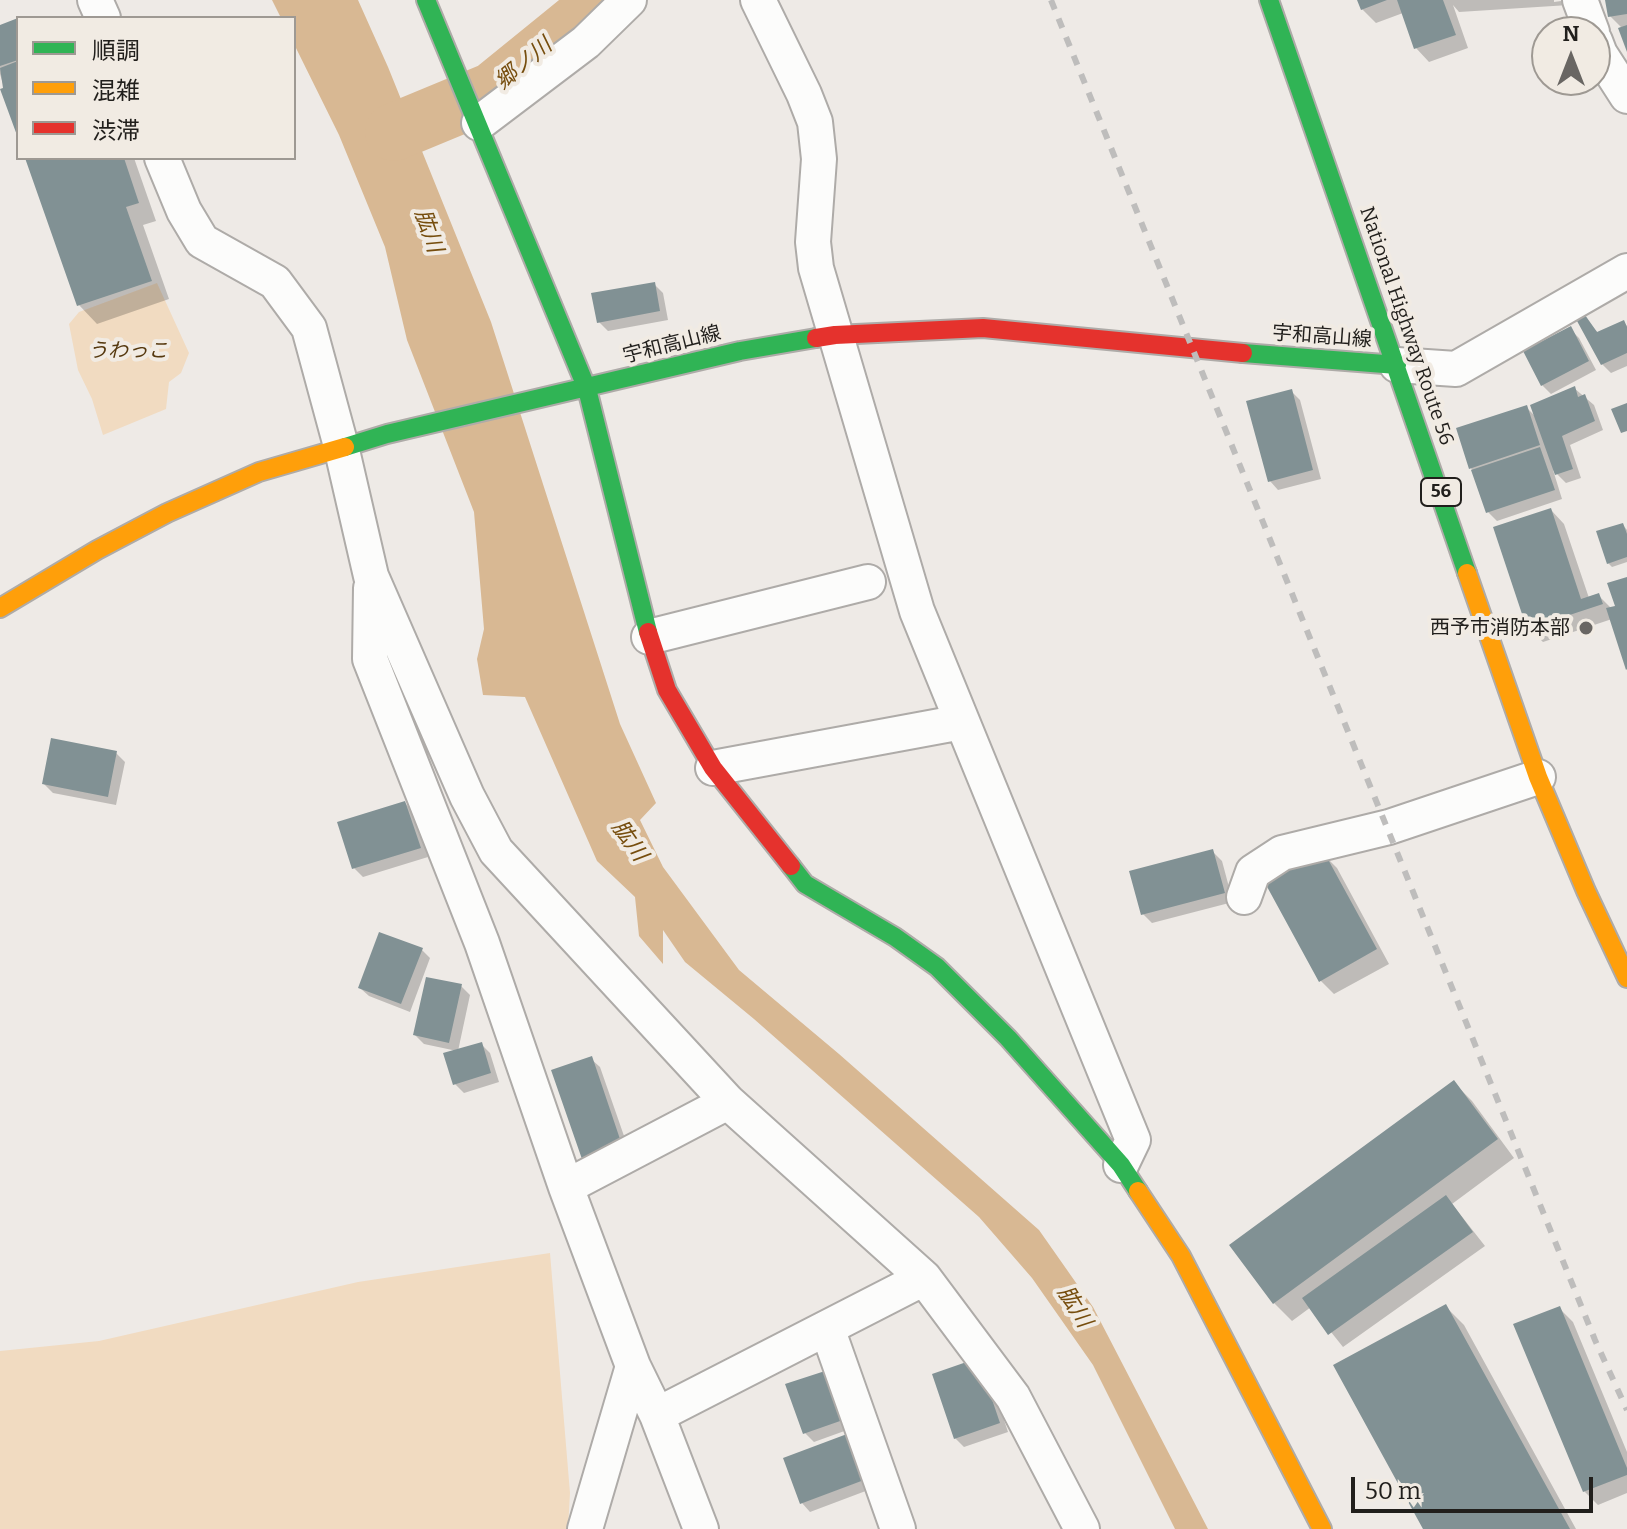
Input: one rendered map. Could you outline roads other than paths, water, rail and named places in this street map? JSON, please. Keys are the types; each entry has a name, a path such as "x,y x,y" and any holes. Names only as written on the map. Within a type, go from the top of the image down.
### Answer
{"main road":[{"path":"426,0 587,389 649,637 667,690 713,768 805,884 895,937 937,967 1008,1038 1121,1165 1181,1256 1322,1529"},
{"name":"National Highway Route 56","path":"1269,0 1538,777 1627,978"},
{"name":"宇和高山線","path":"0,608 97,550 167,513 250,475 387,434 740,351 835,335 983,328 1397,365"}],"street":[{"path":"479,123 586,42 629,0"},
{"path":"758,0 815,122 819,159 813,242 816,268 917,611 1133,1140 1121,1165"},
{"path":"1611,71 1627,96"},
{"path":"163,160 184,211 202,241 275,282 309,328 341,446 371,576 467,796 496,851 728,1102 924,1278 1013,1397 1082,1529"},
{"path":"1397,365 1456,369 1627,271"},
{"path":"371,576 370,659 482,943 566,1187 633,1366 657,1415 701,1529"},
{"path":"649,637 868,582"},
{"path":"713,768 962,722"},
{"path":"1244,897 1253,872 1282,853 1389,827 1538,777"},
{"path":"566,1187 728,1102"},
{"path":"657,1415 924,1278"},
{"path":"827,1328 898,1529"},
{"path":"585,1529 633,1366"}],"water":[{"name":"肱川","path":"272,0 358,0 491,322 620,724 656,803 640,820 663,867 739,970 1039,1230 1093,1307 1208,1529 1175,1529 1093,1365 1032,1278 979,1217 685,962 663,930 663,964 639,936 635,897 597,861 525,697 483,695 477,659 484,629 474,512 407,340 385,247 339,135 296,48 296,16 280,16"}],"waterway":[{"name":"郷ノ川","path":"394,132 493,91 601,0"}],"railway":[{"path":"1051,0 1595,1340 1627,1410"}],"place":[{"name":"西予市消防本部","path":"1586,628"}],"park label":[{"name":"うわっこ","path":"128,351"}]}
